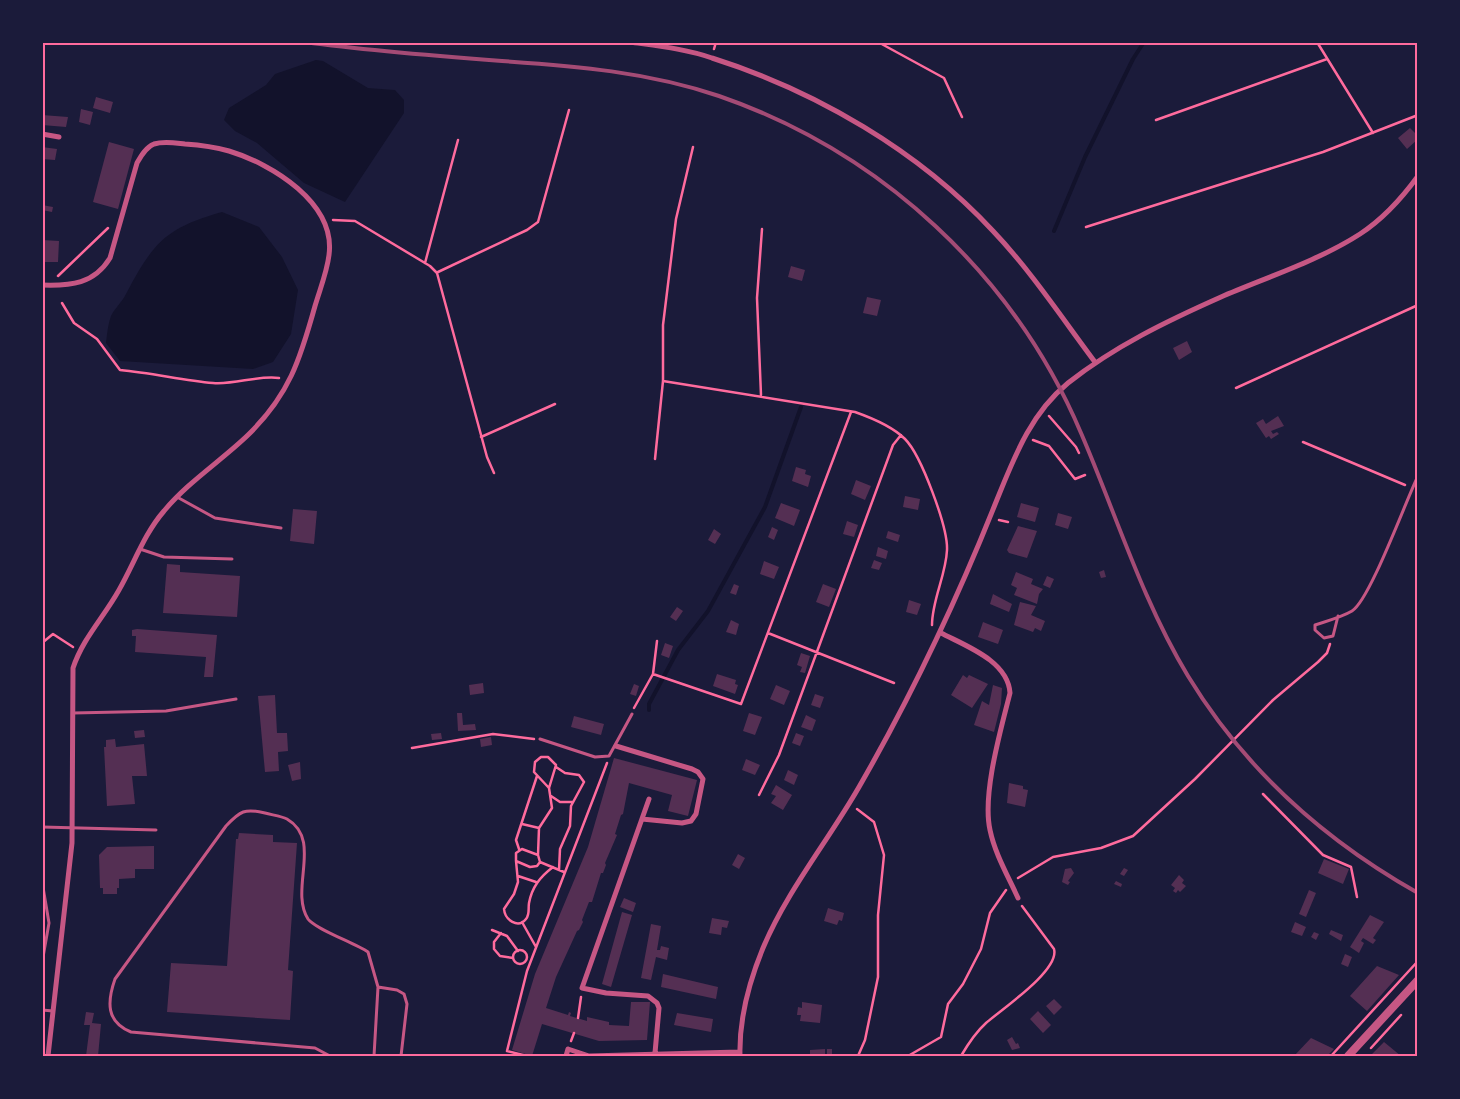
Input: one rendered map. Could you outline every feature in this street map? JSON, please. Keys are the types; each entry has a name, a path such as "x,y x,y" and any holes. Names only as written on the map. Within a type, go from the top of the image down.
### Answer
{"street":[{"path":"630,42 674,48 729,64 821,105 884,141 936,180 993,231 1096,362"},
{"path":"42,134 59,137"},
{"path":"42,284 79,284 88,281 106,265 110,258 138,163 146,150 153,144 197,145 243,156 266,167 295,187 323,219 328,233 330,255 306,336 291,379 280,399 266,417 177,497 155,524 118,592 79,651 73,668 73,830 48,1056"},
{"path":"566,1056 568,1050 590,1056 655,1053 739,1054 743,1012 752,979 764,947 791,896 850,803 889,735 941,632 1025,435 1055,396 1096,362 1153,327 1361,234 1395,205 1418,176"},
{"path":"941,632 997,666 1010,683 1010,693 992,776 989,824 994,842 1018,898"},
{"path":"616,746 692,769 698,772 703,779 696,814 692,820 682,823 642,819"},
{"path":"648,800 582,988 606,994 648,996 654,999 659,1008 655,1053"},
{"path":"1348,1056 1418,980"}],"lane":[{"path":"1338,616 1333,636 1324,638 1315,630 1316,625 1338,616 1351,612 1359,605 1374,576 1418,476"},
{"path":"177,497 215,518 281,528"},
{"path":"140,549 164,557 232,559"},
{"path":"72,714 166,711 236,699"},
{"path":"540,739 595,757 609,756 632,714"},
{"path":"330,1056 315,1048 131,1032 120,1028 112,1016 110,994 115,979 226,826 237,815 248,810 287,818 298,829 305,844 302,900 309,919 322,929 353,942 368,952 378,987 374,1056"},
{"path":"42,828 156,830"},
{"path":"42,882 49,923 42,963"},
{"path":"378,987 404,994 407,1004 401,1056"},
{"path":"42,1010 53,1011"}],"path":[{"path":"878,42 944,78 962,117"},
{"path":"1316,42 1373,133"},
{"path":"1156,120 1327,59"},
{"path":"437,273 538,222 569,110"},
{"path":"1086,226 1258,174 1418,115"},
{"path":"425,263 458,140"},
{"path":"655,459 663,381 663,325 676,219 693,147"},
{"path":"323,219 354,220 425,263 437,273 481,437 494,474"},
{"path":"57,277 112,224"},
{"path":"761,396 757,298 762,230"},
{"path":"62,303 74,323 97,339 120,370 153,373 215,383 265,376 291,379"},
{"path":"1236,388 1418,305"},
{"path":"663,381 851,412 883,425 901,435 919,461 940,513 946,536 945,566 932,621"},
{"path":"481,437 556,404"},
{"path":"653,674 741,704 851,412"},
{"path":"1049,416 1079,453"},
{"path":"759,795 779,754 893,445 901,435"},
{"path":"1033,440 1049,446 1075,478 1085,475"},
{"path":"1303,442 1408,486"},
{"path":"999,520 1008,522"},
{"path":"768,633 894,683"},
{"path":"42,643 53,634 79,651"},
{"path":"908,1056 941,1036 948,1004 963,984 981,949 990,913 1011,883 1053,857 1101,848 1133,836 1195,779 1266,707 1327,653 1333,636"},
{"path":"632,714 637,701 653,674 658,642"},
{"path":"412,748 493,734 540,739"},
{"path":"526,1056 507,1051 530,962 609,756"},
{"path":"540,862 538,855 539,828 550,813 551,796 549,788 534,772 534,765 541,757 551,759 556,767 565,773 579,775 583,779 583,785 573,802 570,826 560,849 559,870"},
{"path":"549,788 556,767"},
{"path":"519,849 516,840 537,776"},
{"path":"1263,794 1323,855 1350,867 1357,897"},
{"path":"551,796 560,802 573,802"},
{"path":"850,803 874,822 884,855 878,915 878,977 865,1040 858,1056"},
{"path":"522,824 539,828"},
{"path":"538,855 522,849 516,853 517,888 505,905 504,913 513,923 522,922 529,914 529,906 536,882 553,867"},
{"path":"516,860 532,868 540,862"},
{"path":"540,862 564,872"},
{"path":"518,876 536,882"},
{"path":"962,1056 976,1033 1038,978 1056,955 1054,949 1027,915 1018,898"},
{"path":"522,922 536,947"},
{"path":"492,930 510,938 518,951 524,952 526,960 530,962"},
{"path":"501,933 494,942 494,949 500,956 513,958 519,964 526,960"},
{"path":"513,958 518,951"},
{"path":"1330,1056 1418,962"},
{"path":"578,1018 582,988"},
{"path":"1370,1050 1405,1011"}],"shaded area":[{"path":"316,60 323,61 368,88 395,90 404,100 404,113 345,202 304,183 257,143 235,131 224,120 229,108 266,85 275,74"},
{"path":"222,212 259,227 282,257 298,290 291,334 273,362 253,369 120,361 106,343 109,322 144,262 163,240 174,232 187,224"}],"building":[{"path":"96,97 113,102 110,113 93,108"},
{"path":"81,109 93,112 90,125 79,122"},
{"path":"42,115 68,117 66,127 42,125"},
{"path":"1410,128 1418,136 1418,139 1407,149 1398,138"},
{"path":"109,142 134,149 118,209 93,202"},
{"path":"42,147 57,149 55,160 42,159"},
{"path":"42,205 53,207 52,212 42,210"},
{"path":"42,240 59,241 58,262 42,262"},
{"path":"791,266 805,270 802,281 788,277"},
{"path":"867,297 881,300 877,316 863,313"},
{"path":"1187,341 1192,352 1179,360 1173,348"},
{"path":"1278,416 1284,426 1271,431 1273,434 1277,432 1279,434 1271,439 1269,436 1266,438 1256,423 1263,419 1266,424"},
{"path":"796,467 806,470 805,474 811,476 808,487 792,481"},
{"path":"856,480 871,486 865,500 851,494"},
{"path":"905,496 920,499 918,510 903,507"},
{"path":"781,503 800,510 794,526 775,518"},
{"path":"1021,503 1039,508 1035,522 1017,517"},
{"path":"293,509 317,511 314,544 290,541"},
{"path":"1058,513 1072,517 1068,529 1055,525"},
{"path":"847,521 858,525 854,537 843,534"},
{"path":"1018,526 1037,531 1027,558 1009,553 1007,550"},
{"path":"772,527 778,530 774,540 768,537"},
{"path":"714,529 721,534 715,544 708,540"},
{"path":"888,531 900,535 898,542 886,538"},
{"path":"878,547 888,551 886,559 876,556"},
{"path":"874,560 882,563 879,570 871,568"},
{"path":"764,561 779,567 774,579 760,574"},
{"path":"167,564 180,565 180,572 240,576 237,617 163,613"},
{"path":"1104,570 1106,577 1101,578 1099,572"},
{"path":"1016,572 1033,579 1031,584 1043,589 1039,594 1037,604 1014,595 1017,588 1011,585"},
{"path":"1047,576 1054,579 1050,588 1043,585"},
{"path":"734,584 739,586 736,595 730,593"},
{"path":"823,584 836,589 829,607 816,602"},
{"path":"993,594 1012,604 1009,612 990,604"},
{"path":"909,600 921,604 917,615 906,612"},
{"path":"1020,602 1036,606 1031,615 1045,621 1041,631 1035,628 1033,632 1014,625"},
{"path":"677,607 683,611 676,621 670,617"},
{"path":"731,620 739,624 736,635 726,632"},
{"path":"983,622 1003,630 998,644 978,637"},
{"path":"132,630 217,635 213,677 204,677 206,657 135,652 136,636 132,636"},
{"path":"665,643 673,646 669,658 661,655"},
{"path":"801,653 810,656 805,673 800,672 802,667 797,665"},
{"path":"717,674 736,680 735,684 738,685 735,694 713,686"},
{"path":"963,675 967,678 969,675 988,684 972,708 951,695"},
{"path":"483,683 484,693 470,695 469,685"},
{"path":"634,684 639,686 636,696 630,694"},
{"path":"776,685 790,691 784,705 770,699"},
{"path":"993,685 1002,688 1001,704 994,732 974,725 982,701 989,705"},
{"path":"815,694 824,697 820,708 811,705"},
{"path":"275,695 277,733 287,733 288,751 278,752 279,771 265,772 258,696"},
{"path":"457,713 462,713 463,725 475,724 476,730 458,731"},
{"path":"749,713 762,717 755,735 743,731"},
{"path":"806,715 816,720 812,731 801,727"},
{"path":"574,716 604,724 601,735 571,727"},
{"path":"144,730 145,737 135,738 134,731"},
{"path":"441,733 442,739 432,740 431,734"},
{"path":"796,733 804,736 800,746 792,743"},
{"path":"491,737 492,745 481,747 480,739"},
{"path":"115,739 116,747 144,744 147,776 132,776 135,804 107,806 104,747 106,747 106,740"},
{"path":"614,758 697,780 688,816 668,811 672,795 629,783 623,814 615,834 617,835 605,863 606,865 603,873 601,873 592,902 589,902 582,920 583,922 556,977 546,1008 568,1015 569,1012 571,1013 570,1016 587,1021 587,1017 609,1022 609,1025 629,1026 631,1002 650,1002 647,1040 599,1041 542,1024 532,1056 512,1050 535,974 588,847"},
{"path":"746,759 760,765 755,775 742,770"},
{"path":"300,762 301,779 292,781 288,765"},
{"path":"788,770 798,775 794,785 784,780"},
{"path":"1009,783 1023,786 1023,789 1028,790 1025,807 1007,803"},
{"path":"776,785 792,795 783,810 771,803 776,796 771,794"},
{"path":"239,833 273,835 273,842 297,843 288,970 293,971 290,1020 167,1012 171,963 227,966 236,839 238,839"},
{"path":"154,846 154,869 135,869 135,878 119,879 117,894 103,894 103,888 100,888 99,855 107,847"},
{"path":"738,854 745,858 739,869 732,865"},
{"path":"1324,859 1349,869 1343,884 1318,873"},
{"path":"1071,868 1074,873 1068,881 1070,882 1068,885 1062,882 1065,869"},
{"path":"1124,868 1128,870 1124,876 1120,874"},
{"path":"1179,875 1184,880 1182,883 1186,886 1176,893 1173,891 1175,888 1171,885"},
{"path":"1116,881 1122,884 1121,887 1114,884"},
{"path":"1309,890 1316,893 1306,917 1299,914"},
{"path":"624,898 636,903 633,912 620,907"},
{"path":"828,908 844,913 842,921 839,920 837,925 824,921"},
{"path":"622,912 632,915 611,987 602,984"},
{"path":"1370,915 1384,922 1373,938 1376,940 1373,944 1363,938 1361,941 1364,943 1359,953 1350,947"},
{"path":"712,918 729,921 727,928 722,927 721,935 709,933"},
{"path":"1295,922 1306,927 1302,936 1291,932"},
{"path":"651,924 661,926 657,950 660,950 661,946 669,948 667,960 656,957 651,980 641,978"},
{"path":"1331,930 1343,935 1341,941 1329,934"},
{"path":"1314,932 1319,934 1316,940 1311,937"},
{"path":"1345,954 1352,957 1348,967 1341,964"},
{"path":"1377,966 1399,975 1367,1011 1350,996"},
{"path":"663,974 718,987 716,999 661,987"},
{"path":"1054,999 1062,1007 1054,1015 1046,1006"},
{"path":"802,1002 822,1005 820,1023 800,1021 801,1015 797,1015 798,1007 802,1008"},
{"path":"1038,1011 1051,1025 1043,1033 1030,1019"},
{"path":"86,1012 94,1013 92,1023 101,1024 98,1056 86,1056 90,1025 84,1025"},
{"path":"677,1013 713,1019 711,1032 674,1025"},
{"path":"1012,1037 1020,1048 1012,1050 1007,1040"},
{"path":"1311,1038 1334,1049 1327,1056 1294,1056"},
{"path":"1384,1042 1401,1056 1370,1056"},
{"path":"825,1049 825,1056 810,1056 810,1050"},
{"path":"827,1049 832,1049 832,1056 827,1056"}],"waterway":[{"path":"1054,231 1085,157 1133,59 1144,42"},
{"path":"649,710 649,704 678,650 708,611 765,507 801,407"}],"railway":[{"path":"305,42 403,53 557,65 612,71 666,81 719,96 778,120 834,150 887,186 936,226 980,272 1019,322 1053,375 1081,433 1130,556 1157,617 1188,676 1210,710 1234,741 1289,799 1350,850 1418,893"}]}
